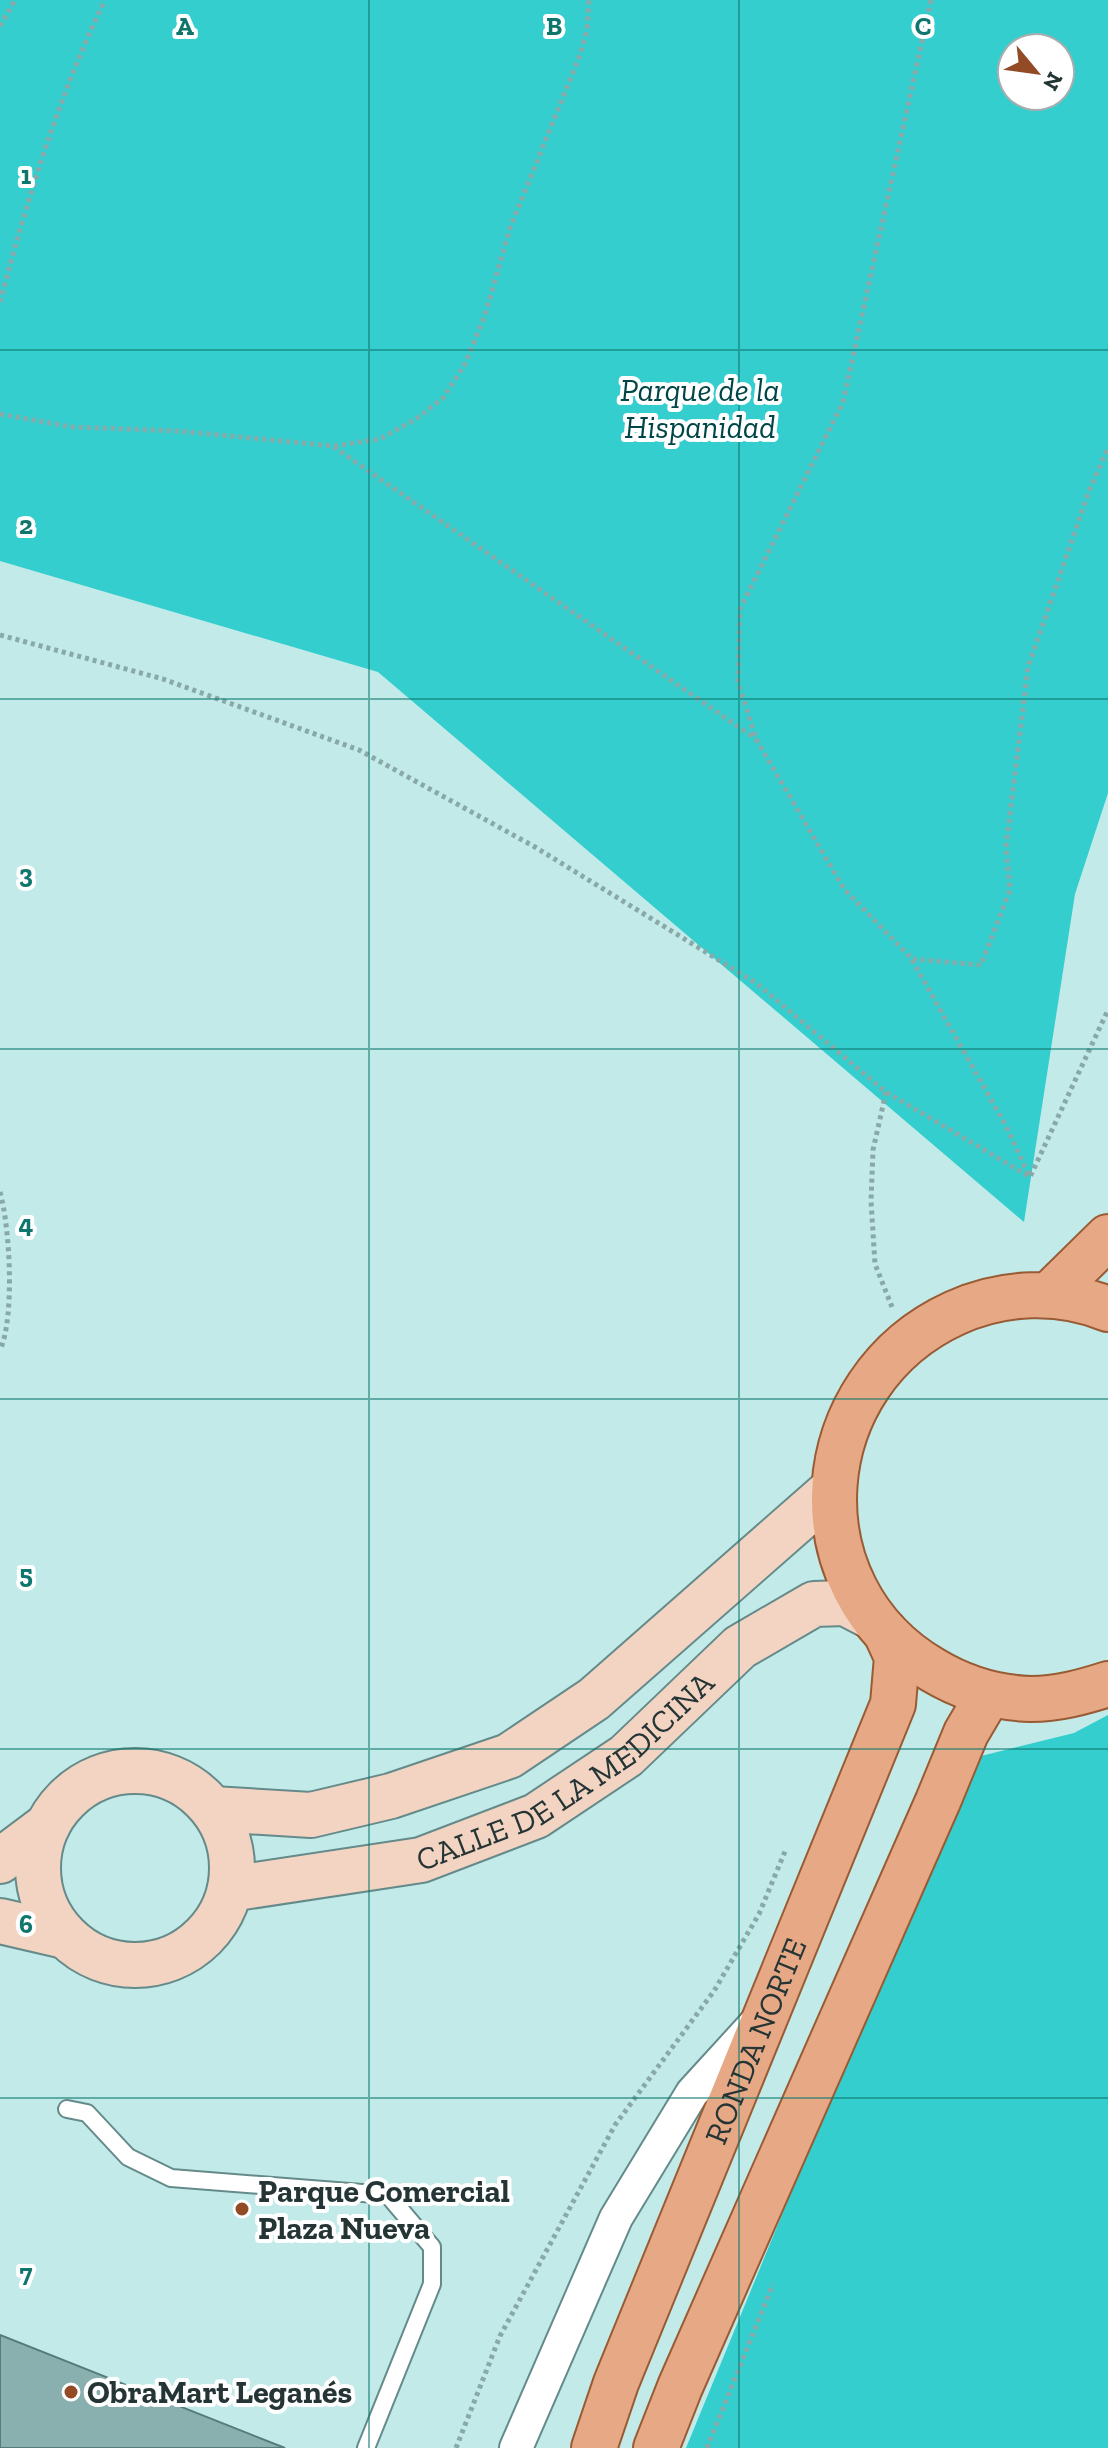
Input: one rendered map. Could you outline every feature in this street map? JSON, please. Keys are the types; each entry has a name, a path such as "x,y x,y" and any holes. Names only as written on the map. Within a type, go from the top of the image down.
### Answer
{"main road":[{"path":"1049,1295 1108,1237"},
{"name":"RONDA NORTE","path":"594,2448 616,2383 893,1704 897,1657 855,1588 842,1556 835,1523 833,1489 839,1449 853,1410 873,1376 901,1347 933,1323 970,1306 1009,1297 1049,1295 1077,1299 1108,1309"},
{"name":"CALLE DE LA MEDICINA","path":"213,1809 311,1815 391,1796 509,1756 594,1699 833,1489"},
{"name":"CALLE DE LA MEDICINA","path":"230,1889 421,1860 536,1816 626,1756 740,1647 814,1604 845,1603 879,1625"},
{"name":"RONDA NORTE","path":"879,1625 916,1660 951,1681 989,1694 1031,1699 1074,1695 1108,1684"},
{"path":"656,2448 966,1733 989,1694"},
{"path":"0,1861 48,1825 67,1798 94,1779 126,1771 159,1773 189,1786 213,1809 227,1834 232,1861 230,1889 221,1914 205,1935 185,1952 161,1962 136,1966 110,1962 87,1953 65,1936 44,1902 38,1863 48,1825"},
{"path":"0,1921 65,1936"}],"street":[{"path":"516,2448 616,2218 692,2093 768,2010"}],"lane":[{"path":"67,2109 87,2113 128,2157 171,2178 388,2195 411,2220 432,2247 432,2284 366,2448"}],"path":[{"path":"0,26 15,0"},
{"path":"0,302 33,182 63,97 105,0"},
{"path":"0,414 72,427 178,431 334,446 380,439 416,419 443,398 465,364 485,315 510,228 580,55 587,30 589,0"},
{"path":"931,0 843,402 740,609 738,682 756,739 844,889 912,959 1006,1126 1030,1177"},
{"path":"334,446 756,739"},
{"path":"912,959 981,965 1010,890 1006,847 1028,667 1089,491 1108,448"},
{"path":"0,635 163,679 359,750 535,847 756,983 886,1092 1030,1177"},
{"path":"1030,1177 1108,1010"},
{"path":"886,1092 873,1150 871,1201 875,1264 891,1304 901,1347"},
{"path":"0,1192 9,1266 5,1339 0,1350"}],"green space":[{"name":"Parque de la Hispanidad","path":"0,0 1108,0 1108,793 1075,894 1024,1222 378,672 0,561"},
{"path":"1108,1715 1108,2448 686,2448 849,2052 981,1756 1074,1733"}],"building":[{"name":"ObraMart Leganés","path":"0,2335 285,2448 0,2448"}],"place":[{"name":"Parque Comercial Plaza Nueva","path":"242,2209"},
{"name":"ObraMart Leganés","path":"71,2392"}]}
